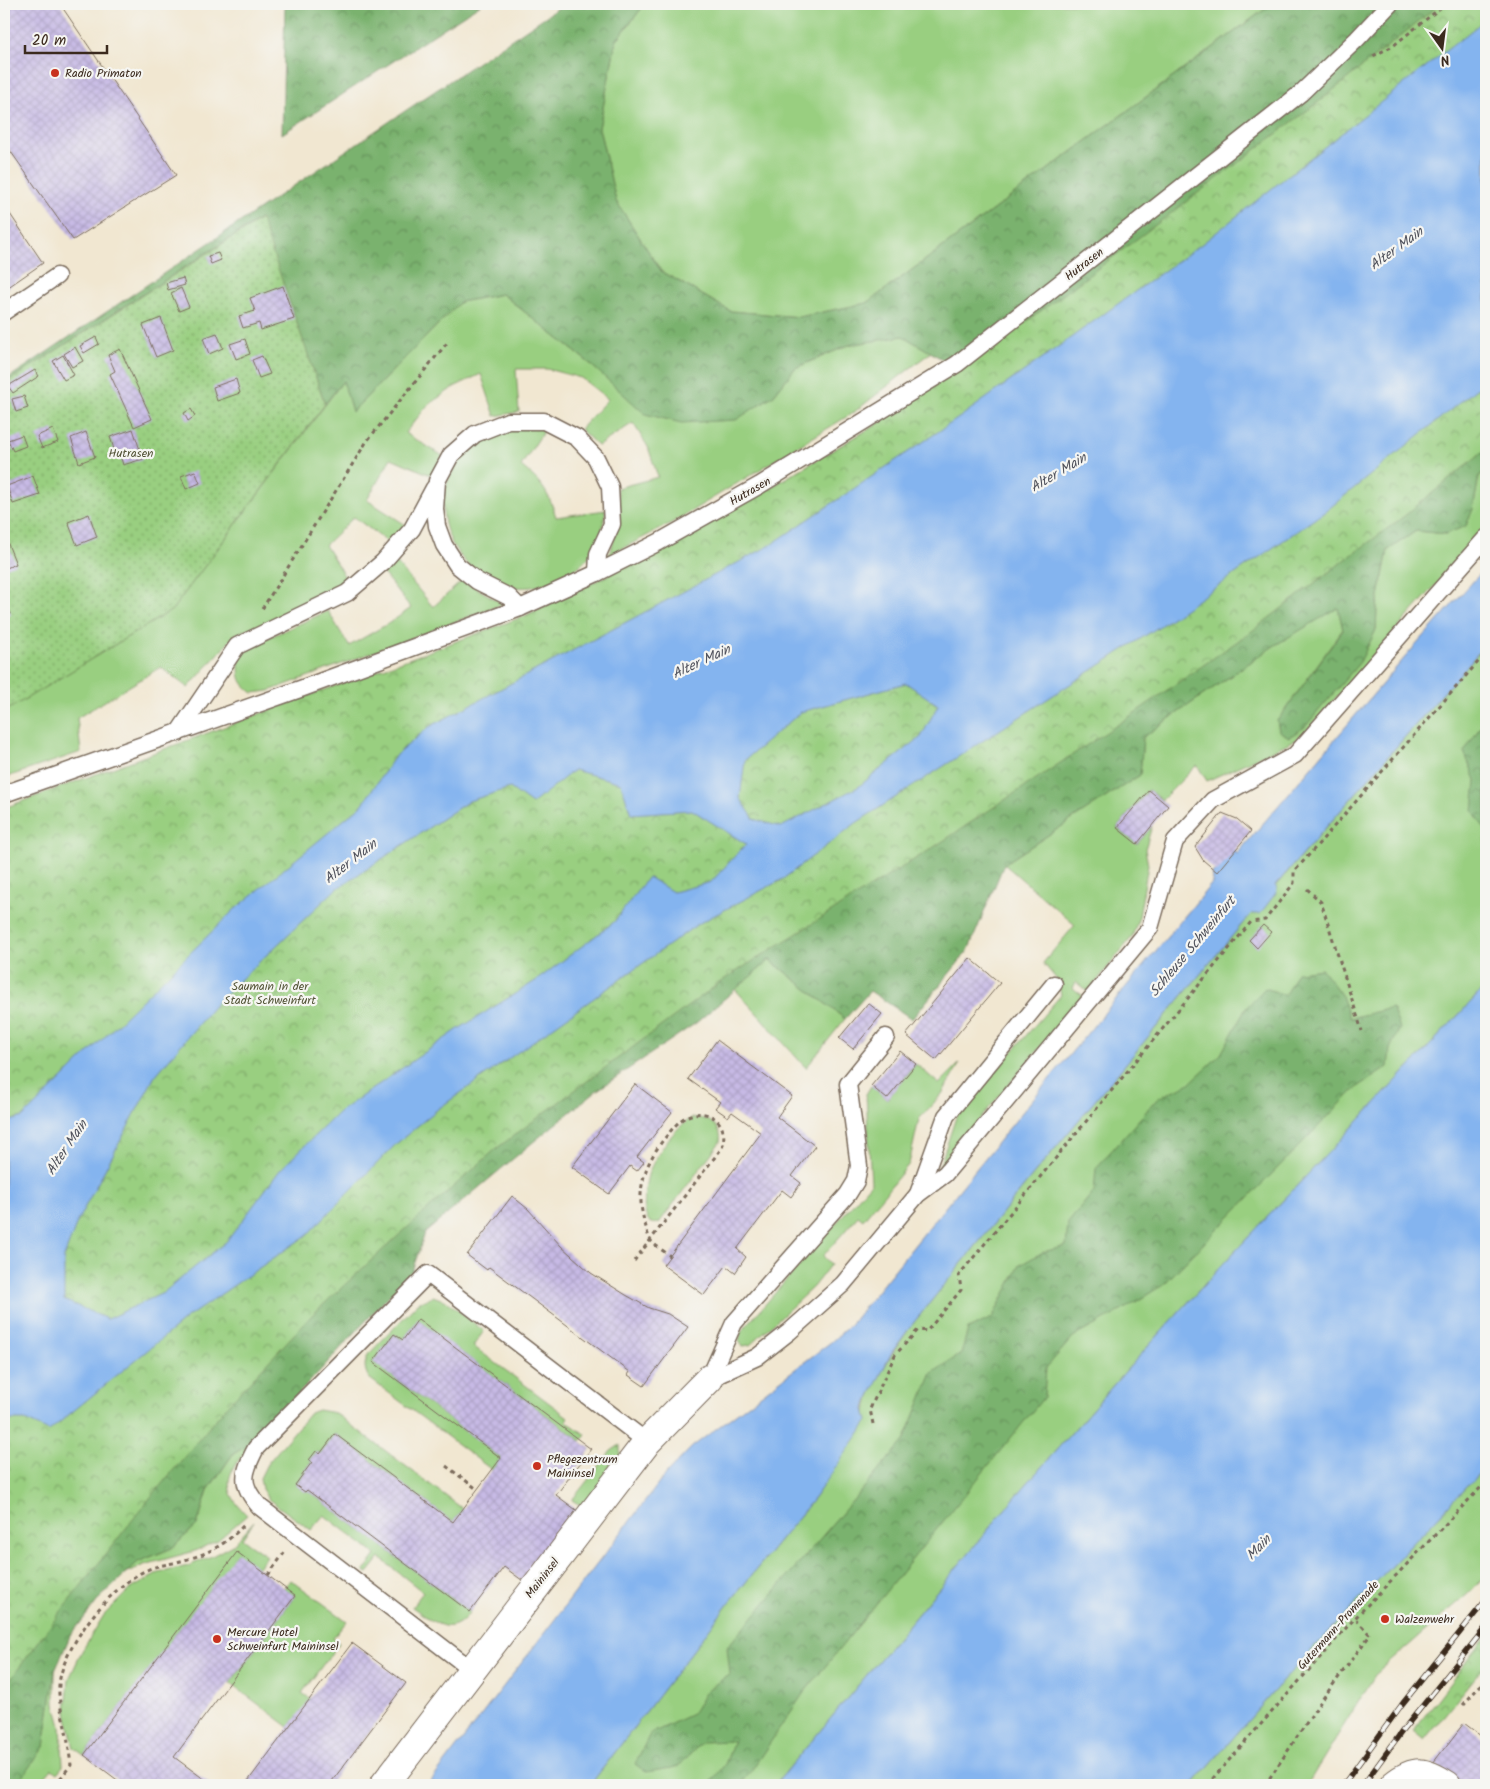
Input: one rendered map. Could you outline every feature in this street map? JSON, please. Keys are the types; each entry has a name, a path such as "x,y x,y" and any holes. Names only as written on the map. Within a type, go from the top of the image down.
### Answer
{"street":[{"name":"Maininsel","path":"384,1785 647,1442 710,1379"},
{"path":"1405,1779 1431,1774 1447,1785"}],"lane":[{"name":"Hutrasen","path":"4,794 178,733 520,608 659,542 760,485 957,364 1301,93 1390,4"},
{"path":"4,312 57,276"},
{"path":"178,733 238,646 347,593 383,562 412,529 451,455 475,434 508,420 544,421 577,438 596,458 610,488 612,524 598,554 596,573"},
{"path":"437,482 435,509 437,526 444,545 457,565 477,580 509,597 520,608"},
{"path":"710,1379 757,1357 789,1332 843,1284 918,1194 945,1174 1150,928 1175,841 1213,800 1295,754 1486,538"},
{"path":"918,1194 946,1116 1054,984"},
{"path":"710,1379 734,1323 848,1194 856,1180 859,1166 848,1084 886,1037"},
{"path":"472,1670 298,1536 250,1496 245,1483 246,1466 256,1448 428,1274 647,1442"}],"path":[{"path":"260,611 367,441 447,343"},
{"path":"873,1424 870,1409 896,1355 918,1330 927,1331 961,1290 959,1275 1251,922 1265,920 1294,883 1294,872 1486,653"},
{"path":"1307,889 1321,902 1362,1031"},
{"path":"634,1261 650,1240 722,1148 725,1139 720,1123 710,1116 700,1113 689,1115 679,1121 650,1158 644,1171 641,1185 640,1202 650,1240 670,1256"},
{"path":"446,1466 478,1490"},
{"name":"Gutermann-Promenade","path":"1208,1785 1355,1618 1486,1482"},
{"path":"55,1785 71,1765 60,1700 59,1686 62,1670 74,1644 92,1618 114,1594 147,1569 196,1557 215,1550 228,1540 260,1506"},
{"path":"268,1575 298,1536"},
{"path":"1266,1785 1321,1702 1370,1634 1355,1618"},
{"path":"1463,1705 1478,1687 1486,1681"}],"green space":[{"path":"285,4 481,4 282,134"},
{"path":"564,4 645,4 616,41 599,128 616,201 661,271 730,311 799,317 867,303 1272,4 1486,4 4,1041 525,616 692,534 889,417 959,369 903,336 849,345 795,368 774,395 736,420 681,423 645,414 588,362 502,294 460,302 352,412 343,381 325,404 260,219 4,384 4,381"},
{"path":"645,4 1272,4 867,303 799,317 730,311 661,271 616,201 599,128 616,41"},
{"name":"Saumain in der Stadt Schweinfurt","path":"1440,4 1486,4 1486,449 1403,517 1252,631 1123,721 931,849 726,978 497,1148 312,1315 226,1407 145,1504 4,1688 4,808 525,616 692,534 889,417 960,369 1056,300 1316,104"},
{"name":"Hutrasen","path":"261,219 325,404 172,610 4,712 4,384"},
{"path":"502,294 588,362 645,413 774,395 795,368 849,345 903,336 931,352 853,413 675,521 608,556 618,523 617,488 658,477 648,447 633,423 598,446 580,429 608,399 581,378 547,369 516,369 519,412 495,416 481,374 454,387 428,405 405,433 443,456 433,476 391,458 367,500 406,525 390,544 354,517 325,545 348,582 332,593 297,611 236,634 188,688 161,667 77,718 81,752 4,778 4,712 172,610 343,381 353,411 460,302"},
{"path":"1486,404 1486,471 1479,476 1473,509 1466,526 1446,534 1416,531 1388,550 1377,607 1376,630 1360,662 1305,727 1289,737 1279,731 1277,721 1343,630 1338,608 1272,647 1143,737 1140,775 1004,864 968,951 912,1019 870,991 845,1019 770,960 696,1023 596,1091 425,1233 412,1271 255,1441 233,1454 208,1490 197,1525 172,1548 138,1562 100,1598 70,1636 55,1671 44,1747 16,1785 4,1785 4,1480"},
{"path":"517,427 545,429 521,466 543,488 556,517 606,510 601,536 588,558 575,570 560,579 524,588 498,583 476,572 459,554 447,532 443,507 448,482 468,451 479,441 491,434"},
{"path":"1486,471 1486,529 1308,729 1295,740 1207,781 1197,765 1162,800 1148,790 1117,828 1137,844 1152,826 1145,849 1148,865 1139,917 1132,937 1088,992 1076,982 1073,988 1083,996 939,1168 956,1117 1061,995 1058,981 1043,963 1075,925 1004,864 1140,775 1143,737 1272,647 1338,607 1343,629 1277,721 1376,631 1377,607 1388,550 1416,531 1446,534 1473,509 1479,476"},
{"path":"395,561 433,607 463,580 503,604 269,691 253,693 244,686 239,675 239,659 254,644 328,611 349,646 411,608 382,572"},
{"path":"1486,644 1486,986 1223,1264 1124,1373 1017,1495 775,1785 590,1785 729,1603 815,1497 866,1415 867,1406 876,1382 911,1326 1033,1175 1243,923"},
{"path":"1486,718 1486,831 1473,811 1476,780 1464,752"},
{"path":"770,960 845,1019 806,1068 735,989"},
{"path":"1322,969 1342,996 1350,1018 1392,1008 1400,1028 1390,1049 1388,1067 1355,1089 1163,1285 1121,1311 1073,1337 1046,1368 1044,1397 803,1694 751,1771 739,1785 709,1785 725,1764 734,1741 702,1742 678,1767 646,1772 635,1764 650,1734 692,1714 707,1690 730,1674 727,1647 904,1441 932,1373 961,1354 968,1329 992,1318 1020,1265 1043,1252 1066,1246 1068,1223 1094,1191 1096,1168 1158,1098 1190,1083 1221,1054 1246,1008 1265,988 1285,995 1297,972"},
{"path":"960,1063 942,1094 919,1119 909,1164 863,1220 858,1216 823,1256 831,1264 813,1287 750,1345 743,1346 739,1340 741,1332 871,1183 866,1094 871,1086 887,1099 916,1064 939,1084"},
{"path":"693,1118 704,1119 717,1127 720,1142 659,1223 652,1223 645,1212 644,1204 649,1172 667,1141 680,1127"},
{"path":"433,1296 446,1301 484,1331 473,1346 568,1417 566,1421 586,1435 581,1441 418,1320 403,1340 394,1334 373,1362 501,1458 492,1470 369,1378 365,1366 368,1355 418,1303"},
{"path":"318,1410 335,1413 463,1509 453,1522 335,1434 320,1454 316,1451 312,1462 295,1485 305,1492 307,1490 470,1612 463,1620 455,1625 448,1626 434,1622 412,1607 423,1592 380,1558 368,1573 364,1571 376,1555 324,1515 311,1530 268,1499 262,1489 260,1478 267,1464 310,1413"},
{"path":"255,1441 233,1468 229,1485 231,1494 237,1504 247,1515 218,1540 195,1551 144,1565 126,1573 138,1562 172,1548 197,1525 208,1490 233,1454"},
{"path":"620,1445 619,1460 601,1485 580,1505 572,1500 611,1451"},
{"path":"1486,1466 1486,1574 1470,1592 1375,1675 1307,1785 1192,1785 1289,1674"},
{"path":"254,1521 242,1539 267,1556 257,1568 237,1553 84,1755 74,1748 66,1712 69,1679 82,1651 104,1615 129,1590 159,1573 188,1566 234,1544"},
{"path":"291,1580 347,1621 333,1638 339,1643 302,1693 311,1699 289,1727 230,1683 295,1596 284,1588"},
{"path":"1486,1636 1486,1671 1483,1668 1424,1740 1413,1731"},
{"path":"55,1671 55,1704 61,1726 63,1766 57,1773 52,1769 38,1785 16,1785 44,1746"}],"water":[{"name":"Alter Main","path":"1486,19 1486,381 1326,511 1157,628 856,823 783,879 698,924 438,1109 396,1144 307,1235 188,1317 49,1431 25,1420 4,1420 4,1123 23,1117 234,910 362,805 396,755 429,727 769,546 960,417 1203,243","holes":["906,683 938,705 921,737 858,787 781,827 754,819 740,798 745,760 801,712","574,770 621,783 631,814 692,810 746,844 711,882 673,892 648,877 614,922 537,980 457,1030 339,1112 280,1170 227,1241 163,1293 107,1319 64,1300 64,1257 78,1220 155,1076 217,1002 335,890 469,801 510,788 532,804"]},
{"name":"Schleuse Schweinfurt","path":"1486,567 1486,644 1275,886 1277,888 1276,893 1260,914 1251,914 1243,923 1033,1175 911,1326 892,1352 867,1402 865,1409 868,1421 815,1497 729,1603 590,1785 428,1785 666,1474 692,1447 831,1342 849,1326 1028,1105 1213,882 1212,873 1235,851 1237,854 1407,655"},
{"name":"Main","path":"1486,986 1486,1466 1289,1674 1192,1785 775,1785 1017,1495 1124,1373 1223,1264"}],"building":[{"name":"Radio Primaton","path":"4,4 60,4 176,175 73,240 4,142"},
{"path":"4,205 43,263 4,290"},
{"path":"218,253 221,260 211,264 208,256"},
{"path":"183,278 185,285 168,290 166,283"},
{"path":"283,286 294,319 261,330 259,323 243,328 239,316 255,311 250,298"},
{"path":"181,288 189,307 179,311 171,293"},
{"path":"161,318 173,350 156,357 143,325"},
{"path":"217,333 223,348 209,354 203,338"},
{"path":"96,337 99,344 84,353 80,346"},
{"path":"245,339 250,354 236,359 230,344"},
{"path":"75,347 83,361 72,367 64,354"},
{"path":"120,349 152,419 134,427 110,374 115,371 108,355"},
{"path":"63,355 74,375 64,380 53,361"},
{"path":"262,356 270,374 259,378 252,360"},
{"path":"35,370 39,376 13,393 8,386"},
{"path":"236,379 240,393 217,401 213,387"},
{"path":"4,390 9,399 4,402"},
{"path":"24,396 28,408 16,412 12,399"},
{"path":"191,409 195,416 188,421 184,413"},
{"path":"53,429 58,442 42,448 37,436"},
{"path":"133,429 143,459 123,465 120,455 116,455 110,437"},
{"path":"86,432 95,457 79,463 71,438"},
{"path":"22,435 26,446 13,451 8,440"},
{"path":"195,471 200,483 186,489 181,476"},
{"path":"33,476 40,495 13,504 7,486"},
{"path":"89,514 97,537 77,545 68,522"},
{"path":"4,534 16,564 4,569"},
{"path":"7,605 11,614 4,616 4,606"},
{"path":"1149,790 1168,806 1137,844 1117,828"},
{"path":"1222,813 1237,819 1251,831 1217,872 1203,860 1195,847"},
{"path":"1263,925 1271,932 1257,948 1249,940"},
{"path":"970,958 1000,983 936,1060 906,1035"},
{"path":"868,1003 882,1014 853,1049 839,1038"},
{"path":"717,1040 792,1096 777,1117 815,1146 792,1176 801,1183 791,1197 782,1190 737,1249 746,1257 735,1273 726,1266 704,1295 663,1265 761,1133 732,1112 728,1117 715,1108 720,1102 688,1079"},
{"path":"900,1051 916,1064 887,1099 871,1086"},
{"path":"635,1084 672,1112 637,1157 644,1162 637,1171 630,1166 609,1194 572,1167"},
{"path":"512,1196 528,1209 561,1246 591,1273 649,1308 668,1314 688,1327 644,1386 628,1375 630,1372 489,1267 487,1270 467,1255"},
{"name":"Pflegezentrum Maininsel","path":"418,1319 591,1449 556,1495 583,1515 530,1586 504,1567 470,1612 307,1490 305,1492 295,1485 312,1462 309,1460 316,1451 320,1454 335,1434 453,1522 501,1458 373,1362 394,1334 403,1340"},
{"name":"Mercure Hotel Schweinfurt Maininsel","path":"237,1552 295,1596 174,1757 212,1785 124,1785 84,1755"},
{"name":"Mercure Hotel Schweinfurt Maininsel","path":"352,1643 406,1683 329,1785 245,1785"},
{"path":"1464,1723 1486,1740 1486,1785 1463,1785 1433,1763"}],"railway":[{"path":"1343,1785 1403,1703 1486,1600"},
{"path":"1363,1785 1403,1730 1486,1627"}],"place":[{"name":"Radio Primaton","path":"55,73"},
{"name":"Pflegezentrum Maininsel","path":"537,1466"},
{"name":"Walzenwehr","path":"1385,1619"},
{"name":"Mercure Hotel Schweinfurt Maininsel","path":"217,1639"}]}
